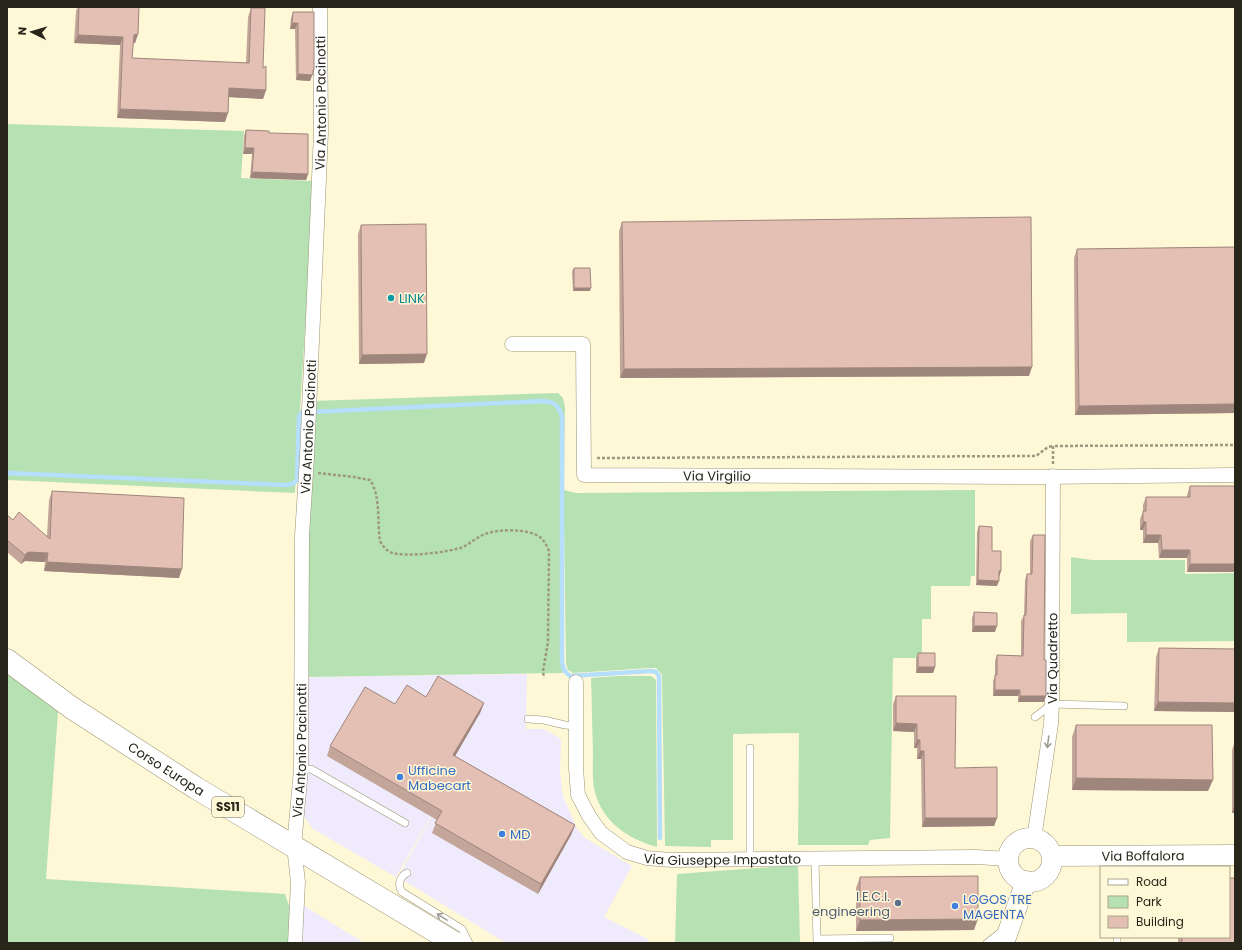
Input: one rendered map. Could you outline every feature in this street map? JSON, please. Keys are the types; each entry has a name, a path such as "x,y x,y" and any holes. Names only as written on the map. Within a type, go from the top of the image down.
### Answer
{"main road":[{"name":"Corso Europa","path":"7,660 72,708 196,788 455,943"}],"street":[{"name":"Via Antonio Pacinotti","path":"295,943 298,882 294,846 301,769 302,536 321,132 320,7"},
{"name":"Via Virgilio","path":"512,344 583,344 584,475 1052,476"},
{"path":"1052,476 1235,475"},
{"name":"Via Quadretto","path":"1034,839 1051,724 1052,704 1052,476"},
{"name":"Via Giuseppe Impastato","path":"576,682 576,768 578,795 589,816 601,833 627,852 647,858 671,860 976,857 1009,859"},
{"path":"1026,839 1041,841 1047,846 1052,856 1052,864 1046,876 1039,880 1026,882 1018,878 1012,871 1009,859 1011,851 1019,842 1026,839"},
{"name":"Via Boffalora","path":"1052,856 1117,859 1235,855"},
{"path":"1004,943 1026,882"}],"lane":[{"path":"1035,717 1052,704 1124,706"},
{"path":"528,720 544,720 576,726"},
{"path":"750,748 750,859"},
{"path":"301,769 311,769 405,823"},
{"path":"815,859 817,941 890,938"},
{"path":"407,873 403,875 399,882 399,887 402,892 462,929 469,943"},
{"path":"987,943 997,937 1011,924"}],"path":[{"path":"584,458 1036,456 1048,447 1053,446 1235,445"},
{"path":"1052,476 1053,446"},
{"path":"306,472 370,480 374,486 376,494 380,541 384,548 390,552 398,554 412,554 450,551 463,547 484,534 510,530 522,531 540,537 546,543 549,551 548,642 543,671 544,678"}],"shaded area":[{"path":"527,674 526,729 544,729 561,739 560,772 563,796 577,829 585,838 632,866 604,917 648,939 647,943 506,943 398,877 451,782 396,877 313,829 303,815 306,677"},
{"path":"303,905 364,943 302,943"}],"green space":[{"path":"7,124 244,131 241,178 314,181 295,493 7,480"},
{"path":"558,393 563,398 565,407 564,490 576,493 975,490 975,576 971,576 970,586 931,586 931,619 922,619 922,658 893,658 890,838 870,840 868,845 798,845 799,733 733,734 733,840 711,840 711,847 665,846 662,675 656,668 573,673 568,670 566,664 564,520 563,673 306,677 305,529 311,401"},
{"path":"1071,557 1092,560 1185,560 1185,574 1235,573 1235,641 1127,642 1127,613 1071,614"},
{"path":"7,672 58,712 46,879 285,894 290,909 288,943 7,943"},
{"path":"651,676 656,680 657,847 635,839 616,826 602,810 597,800 594,788 591,678"},
{"path":"798,865 800,943 675,943 677,874"}],"building":[{"path":"79,7 139,7 138,34 134,35 132,58 249,63 251,8 265,8 263,68 266,66 266,90 229,88 228,113 120,109 123,37 78,35"},
{"path":"293,12 314,12 313,75 298,74 298,23 292,23"},
{"path":"246,130 269,131 269,133 308,134 308,174 252,172 254,148 245,148"},
{"path":"1031,217 1032,367 624,369 622,222"},
{"name":"LINK","path":"426,224 427,354 362,355 361,225"},
{"path":"1235,247 1235,404 1079,406 1077,249"},
{"path":"574,268 590,268 591,288 574,288"},
{"path":"1190,486 1235,486 1235,564 1190,564 1190,550 1162,550 1161,535 1146,535 1146,522 1143,522 1143,511 1146,511 1146,497 1190,497"},
{"path":"52,491 184,498 182,569 47,562 48,553 28,552 25,555 7,540 7,515 13,520 19,512 50,539"},
{"path":"979,526 992,527 992,551 1001,551 1001,571 999,571 999,581 978,580"},
{"path":"1033,535 1045,535 1044,660 1046,660 1046,696 1020,696 1020,690 995,690 995,675 997,675 997,655 1023,656 1027,574 1032,574"},
{"path":"974,612 997,613 997,626 974,626"},
{"path":"1159,648 1235,649 1235,703 1158,702"},
{"path":"918,653 935,653 935,667 918,667"},
{"path":"438,676 484,703 453,755 575,825 541,884 435,823 442,811 330,746 365,687 395,704 407,685 426,697"},
{"path":"896,696 956,696 955,768 997,767 997,818 925,818 924,751 920,751 920,740 917,740 917,724 896,723"},
{"path":"1076,725 1212,725 1213,780 1076,778"},
{"path":"978,876 978,919 860,920 860,877"},
{"path":"1230,878 1235,878 1235,943 1182,943 1182,938 1230,938"}],"waterway":[{"path":"312,412 543,401 556,405 562,416 563,666 565,671 570,676 651,671 656,672 659,676 660,838"},
{"path":"7,473 286,485 294,483 297,479 299,416 302,412"}],"place":[{"name":"LINK","path":"391,298"},
{"name":"Ufficine Mabecart","path":"400,777"},
{"name":"MD","path":"502,834"},
{"name":"I.E.C.I. engineering","path":"898,903"},
{"name":"LOGOS TRE MAGENTA","path":"955,906"}]}
